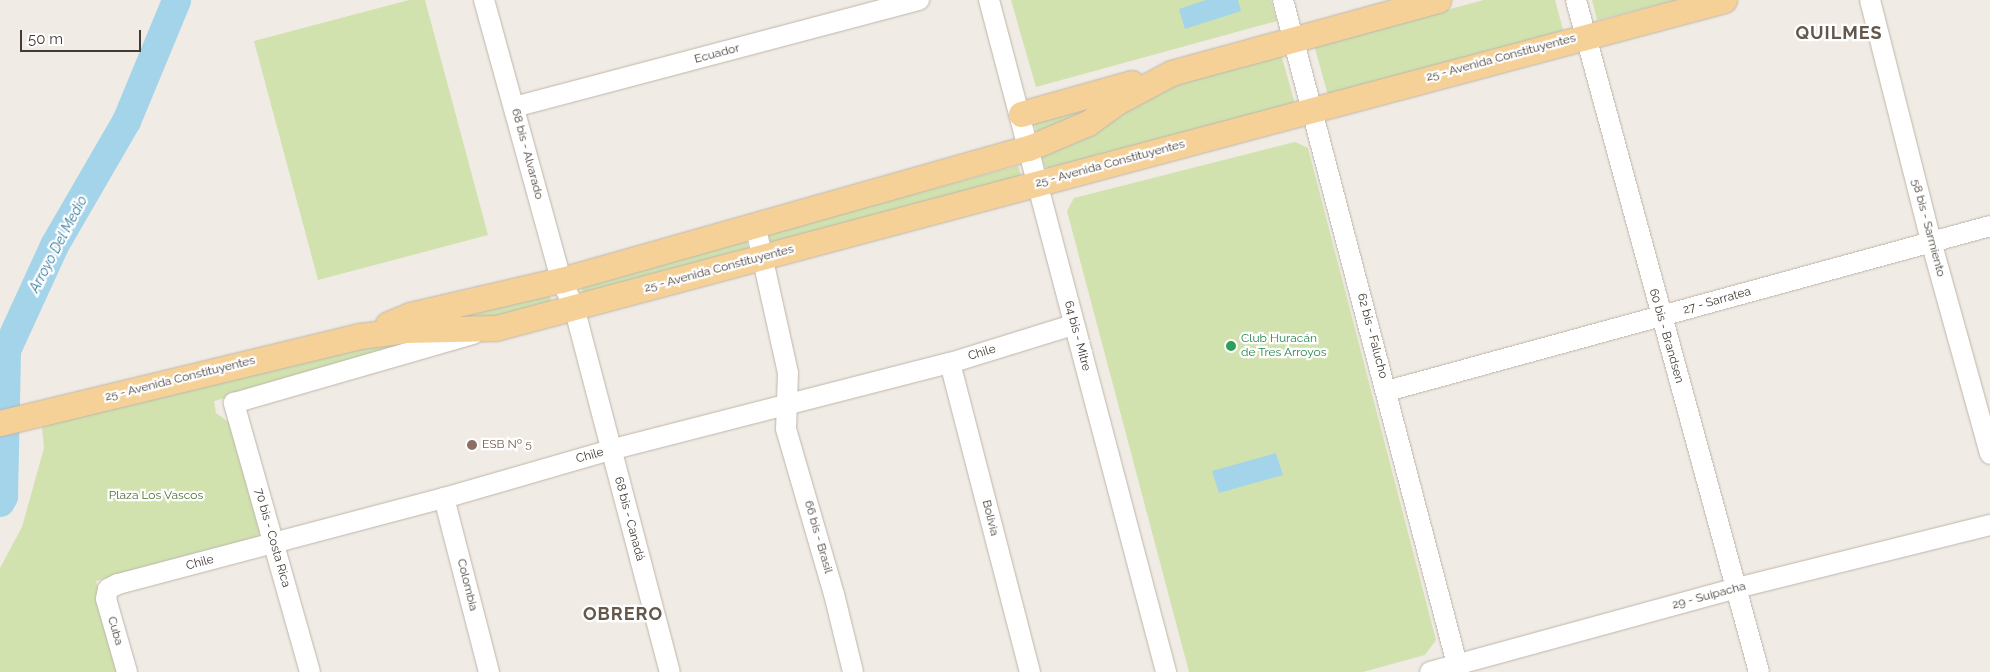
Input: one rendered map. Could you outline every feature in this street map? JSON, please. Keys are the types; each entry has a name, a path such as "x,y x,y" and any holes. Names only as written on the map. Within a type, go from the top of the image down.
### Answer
{"main road":[{"name":"25 - Avenida Constituyentes","path":"360,336 410,314 561,280 1029,148 1088,123 1117,102 1171,73 1438,0"},
{"name":"25 - Avenida Constituyentes","path":"0,423 360,336 406,330 496,328 1585,35 1724,0"},
{"path":"1021,114 1171,73"}],"street":[{"name":"68 bis - Alvarado","path":"484,0 561,280 574,307"},
{"name":"Ecuador","path":"514,107 919,0"},
{"name":"64 bis - Mitre","path":"989,0 1021,114 1073,324 1166,672"},
{"name":"62 bis - Falucho","path":"1283,0 1387,391 1458,668"},
{"name":"60 bis - Brandsen","path":"1576,0 1759,672"},
{"name":"58 bis - Sarmiento","path":"1870,0 1931,241 1990,454"},
{"name":"66 bis - Brasil","path":"755,224 788,373 789,403 786,429 834,594 853,672"},
{"name":"27 - Sarratea","path":"1387,391 1990,226"},
{"name":"68 bis - Canadá","path":"574,307 610,450 670,672"},
{"name":"Chile","path":"108,589 273,542 444,498 610,450 950,363 1073,324"},
{"name":"25 - Avenida Constituyentes","path":"234,403 496,328"},
{"name":"Bolivia","path":"950,363 1030,672"},
{"name":"70 bis - Costa Rica","path":"234,403 310,672"},
{"name":"Colombia","path":"444,498 489,672"},
{"name":"29 - Suipacha","path":"1430,672 1458,668 1737,588 1990,525"},
{"name":"Cuba","path":"108,589 106,598 127,672"}],"green space":[{"path":"409,0 425,0 488,235 318,280 254,41"},
{"path":"1011,0 1271,0 1277,21 1036,87"},
{"path":"1484,0 1555,0 1564,33 1328,95 1314,45"},
{"path":"1592,0 1677,0 1597,20"},
{"path":"1281,54 1295,104 1051,169 1044,166 1042,156 1045,151 1174,82"},
{"path":"1097,103 1071,122 1038,138 1033,119"},
{"name":"Club Huracán de Tres Arroyos","path":"1295,142 1308,148 1436,640 1425,655 1363,672 1189,672 1067,211 1074,198"},
{"path":"1018,166 1022,178 771,244 768,233"},
{"path":"746,240 749,251 583,295 580,283"},
{"path":"549,293 552,304 481,319 413,326"},
{"name":"Plaza Los Vascos","path":"443,338 214,401 216,413 234,426 260,531 258,537 96,581 119,672 0,672 0,568 22,527 44,448 42,427 79,416 394,341"}],"water":[{"path":"1206,0 1238,0 1241,11 1185,29 1179,9"},
{"path":"1276,453 1283,475 1219,493 1212,471"}],"waterway":[{"name":"Arroyo Del Medio","path":"0,502 3,496 6,350 54,245 126,121 176,0"}],"place":[{"name":"Club Huracán de Tres Arroyos","path":"1231,346"},
{"name":"ESB Nº 5","path":"472,445"}],"district":[{"name":"QUILMES","path":"1839,33"},
{"name":"OBRERO","path":"623,614"}]}
